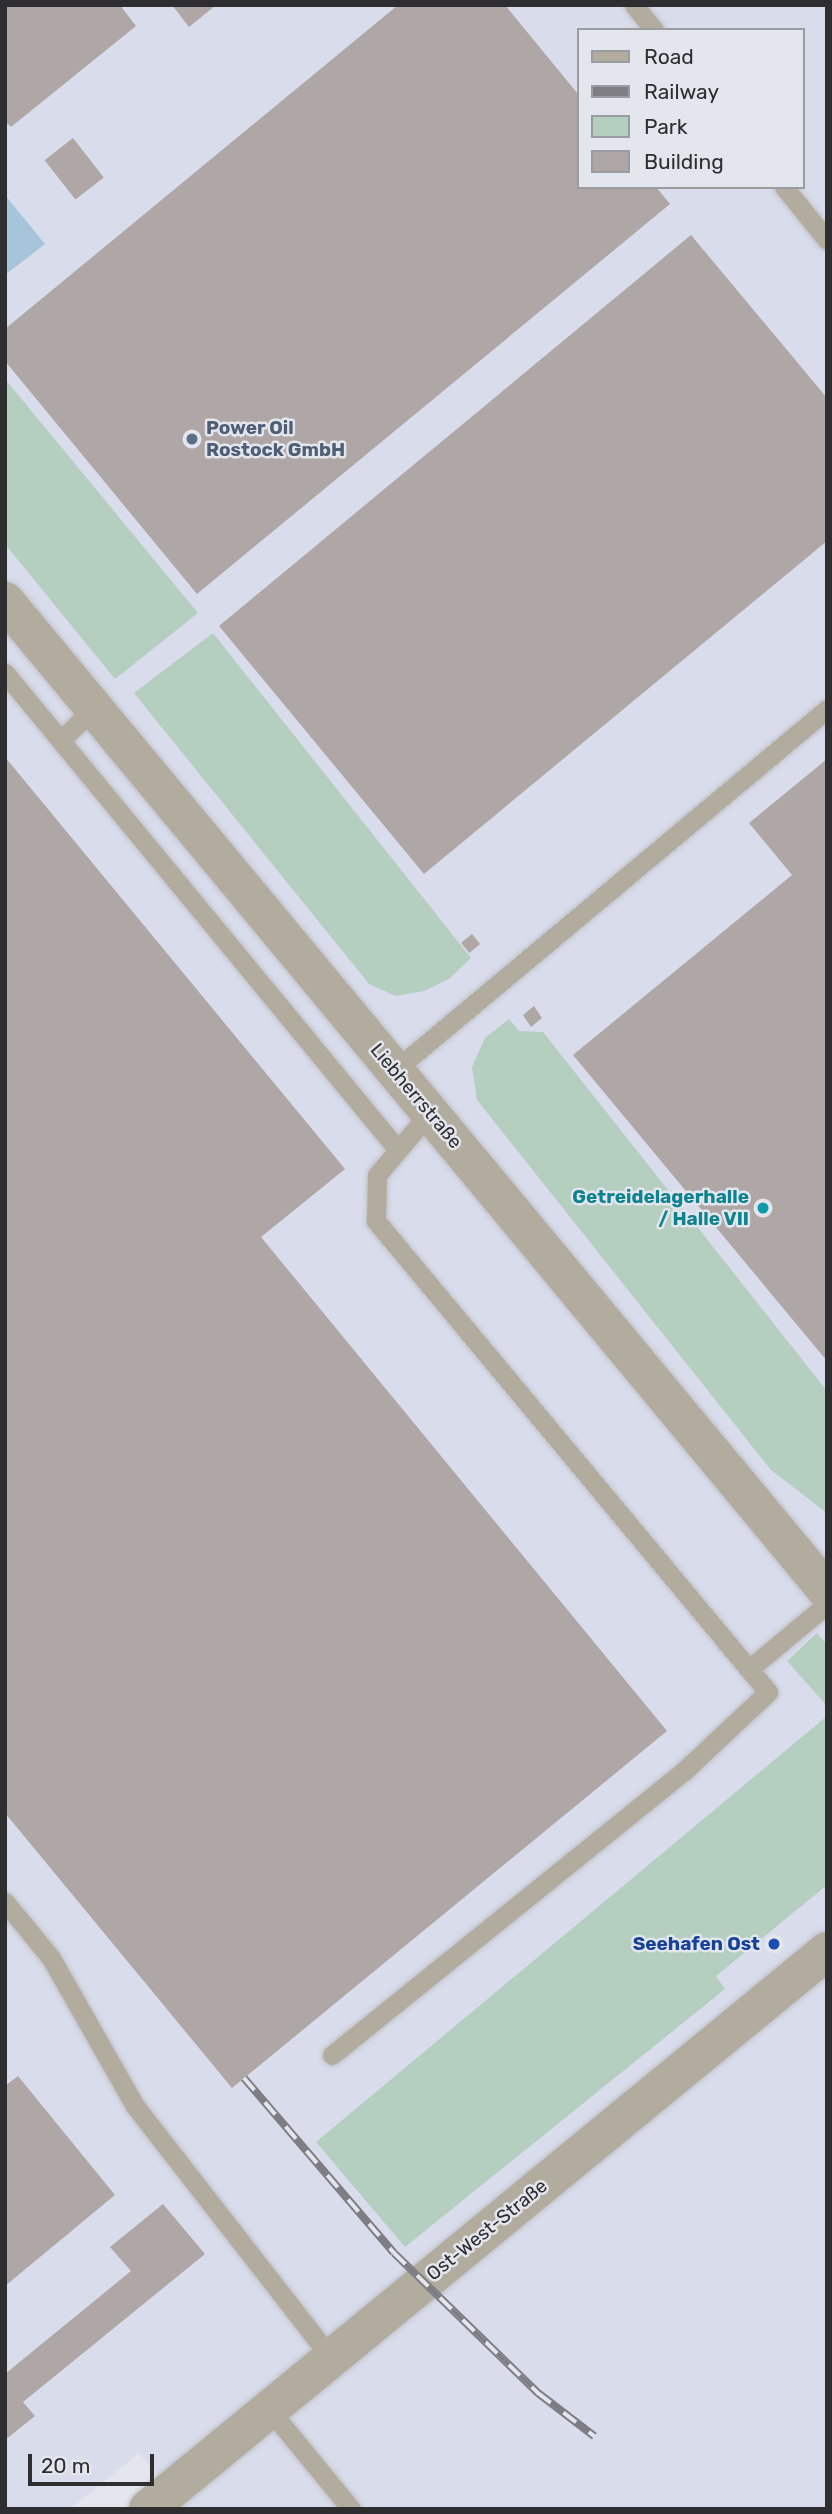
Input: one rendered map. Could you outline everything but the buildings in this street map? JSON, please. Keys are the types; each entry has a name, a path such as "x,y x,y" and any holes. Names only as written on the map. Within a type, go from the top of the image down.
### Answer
{"street":[{"name":"Liebherrstraße","path":"5,601 827,1591"},
{"name":"Ost-West-Straße","path":"148,2509 827,1951"}],"lane":[{"path":"634,5 652,28"},
{"path":"786,189 827,240"},
{"path":"5,673 398,1150"},
{"path":"61,740 94,708"},
{"path":"395,1070 827,709"},
{"path":"332,2055 693,1762 768,1692 376,1221 377,1175 430,1112"},
{"path":"749,1668 827,1604"},
{"path":"5,1902 51,1958 135,2106 331,2358"},
{"path":"269,2409 351,2509"}],"shaded area":[{"path":"5,5 827,5 827,2509 185,2509 139,2453 70,2509 5,2509"}],"green space":[{"path":"5,379 198,613 115,679 5,544"},
{"path":"213,633 471,958 449,979 424,991 396,996 369,984 134,693"},
{"path":"509,1019 519,1031 543,1032 827,1391 827,1513 771,1470 477,1100 472,1067 485,1038"},
{"path":"817,1633 827,1645 827,1706 787,1661"},
{"path":"827,1716 827,1885 716,1976 725,1989 405,2247 316,2142"}],"water":[{"path":"5,195 45,244 5,275"}],"railway":[{"path":"244,2078 394,2253 538,2393 594,2436"}],"place":[{"name":"Power Oil Rostock GmbH","path":"192,439"},
{"name":"Getreidelagerhalle / Halle VII","path":"763,1208"},
{"name":"Seehafen Ost","path":"774,1944"}]}
